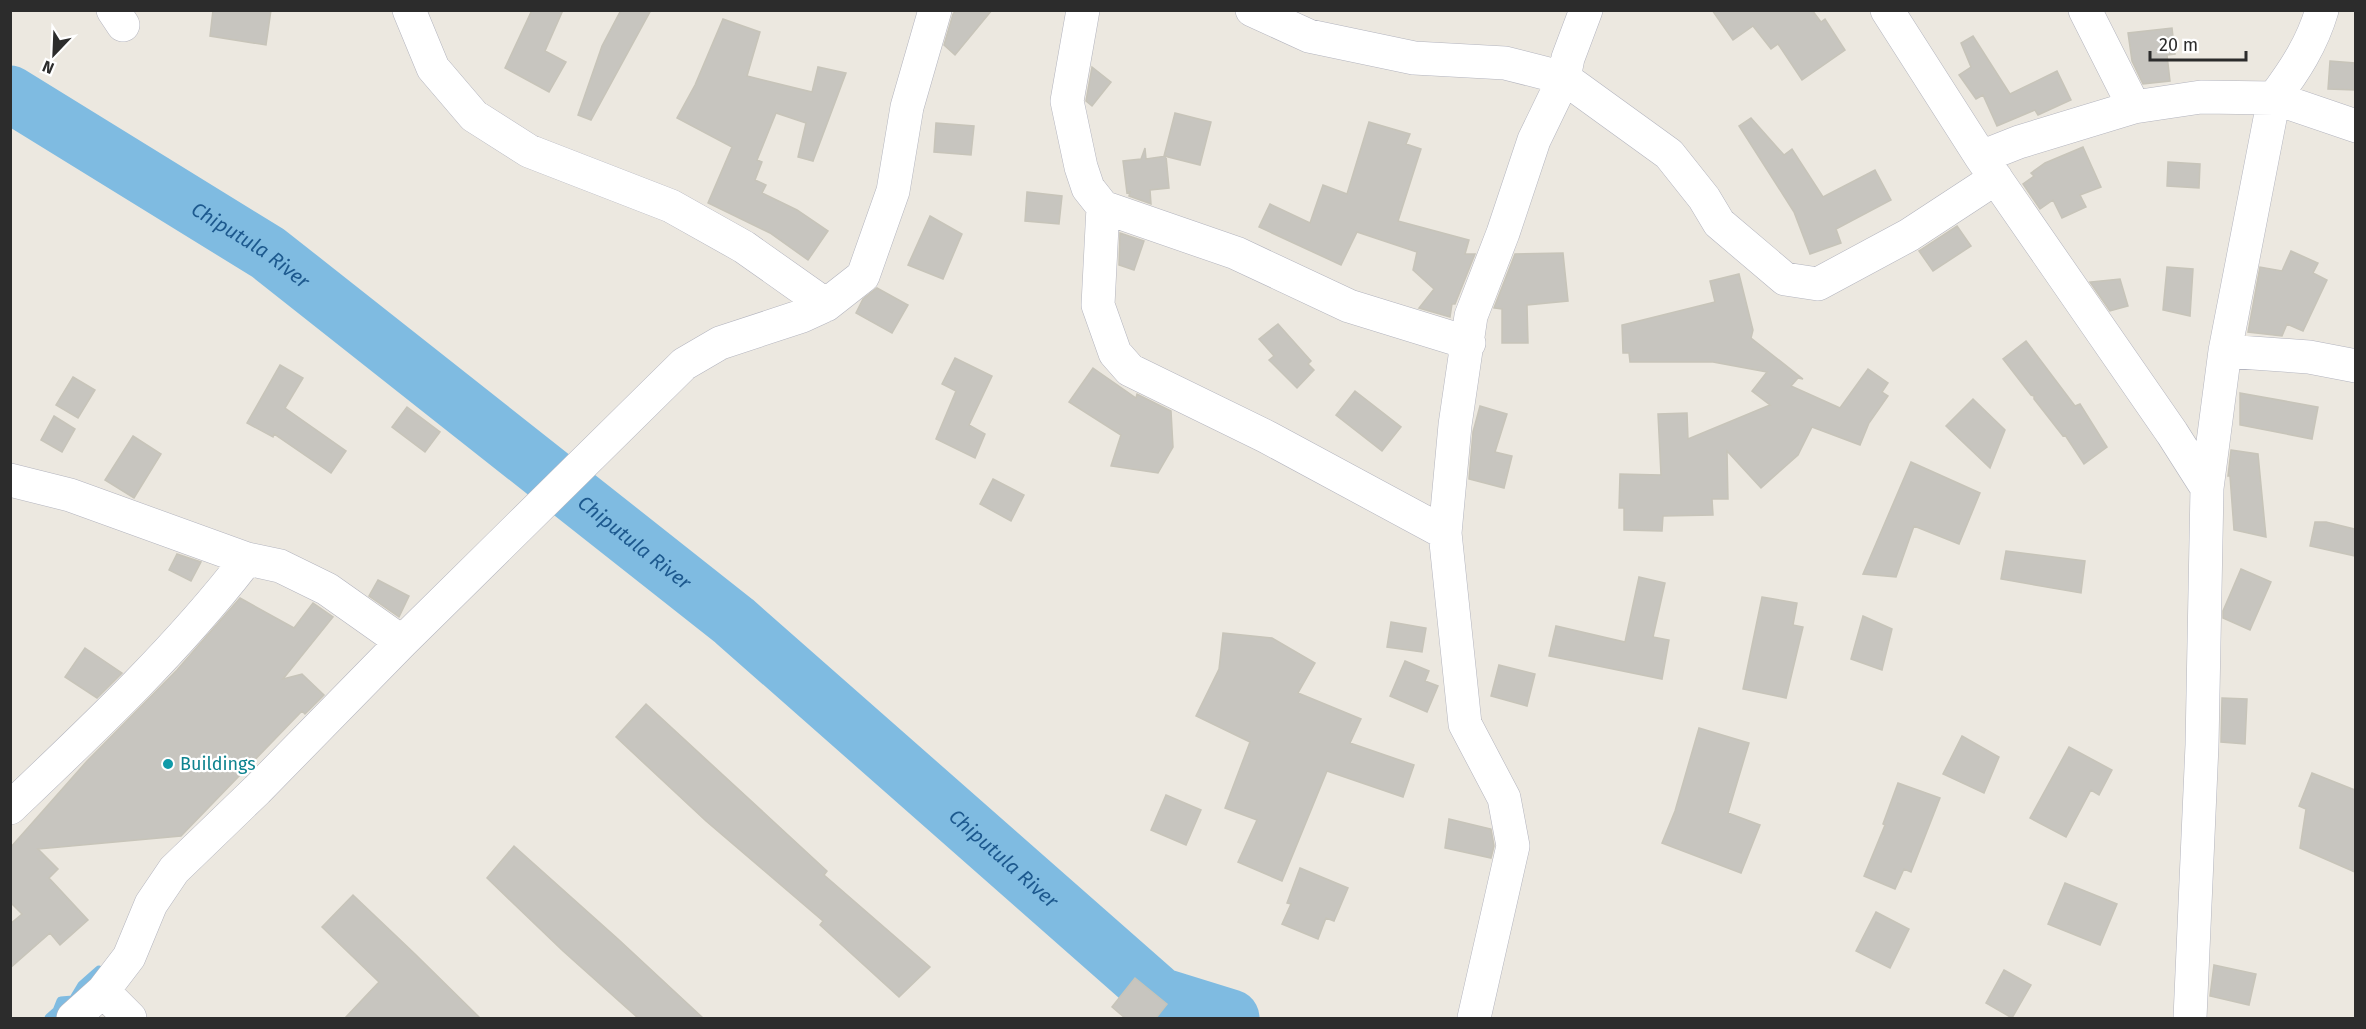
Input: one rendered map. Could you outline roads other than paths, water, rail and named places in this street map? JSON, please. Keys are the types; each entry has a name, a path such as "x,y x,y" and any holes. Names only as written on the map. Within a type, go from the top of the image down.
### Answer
{"street":[{"path":"409,10 433,68 474,116 529,151 671,206 744,248 826,305"},
{"path":"73,1018 103,991 129,957 152,904 174,870 684,364 720,344 802,316 826,305 863,276 893,191 907,107 935,10"},
{"path":"1083,10 1067,101 1080,167 1088,188 1103,207 1236,253 1348,306 1469,343"},
{"path":"1252,10 1309,36 1414,58 1505,63 1564,78 1669,154 1704,198 1719,223 1785,279 1818,284 1909,235 2019,142 2133,106 2201,97 2274,98 2355,126"},
{"path":"1474,1018 1513,846 1504,798 1465,724 1445,533 1455,425 1469,343 1471,316 1503,233 1534,140 1564,78 1568,58 1586,10"},
{"path":"1887,10 1989,168 2165,423 2207,488"},
{"path":"2085,10 2133,106"},
{"path":"2190,1018 2202,745 2207,488 2224,351 2274,98 2300,63 2316,31 2322,10"},
{"path":"1103,207 1098,305 1115,353 1130,370 1267,437 1445,533"},
{"path":"2224,351 2309,357 2355,366"},
{"path":"10,480 70,495 247,559 280,566 327,589 402,642"},
{"path":"10,808 72,749 173,645 247,559"},
{"path":"103,991 130,1018"}],"waterway":[{"name":"Chiputula River","path":"10,94 268,253 734,621 1160,996 1231,1018"},
{"path":"49,1018 57,1011 61,1001 73,1000 82,985 99,970"}],"place":[{"name":"Buildings","path":"168,764"}]}
